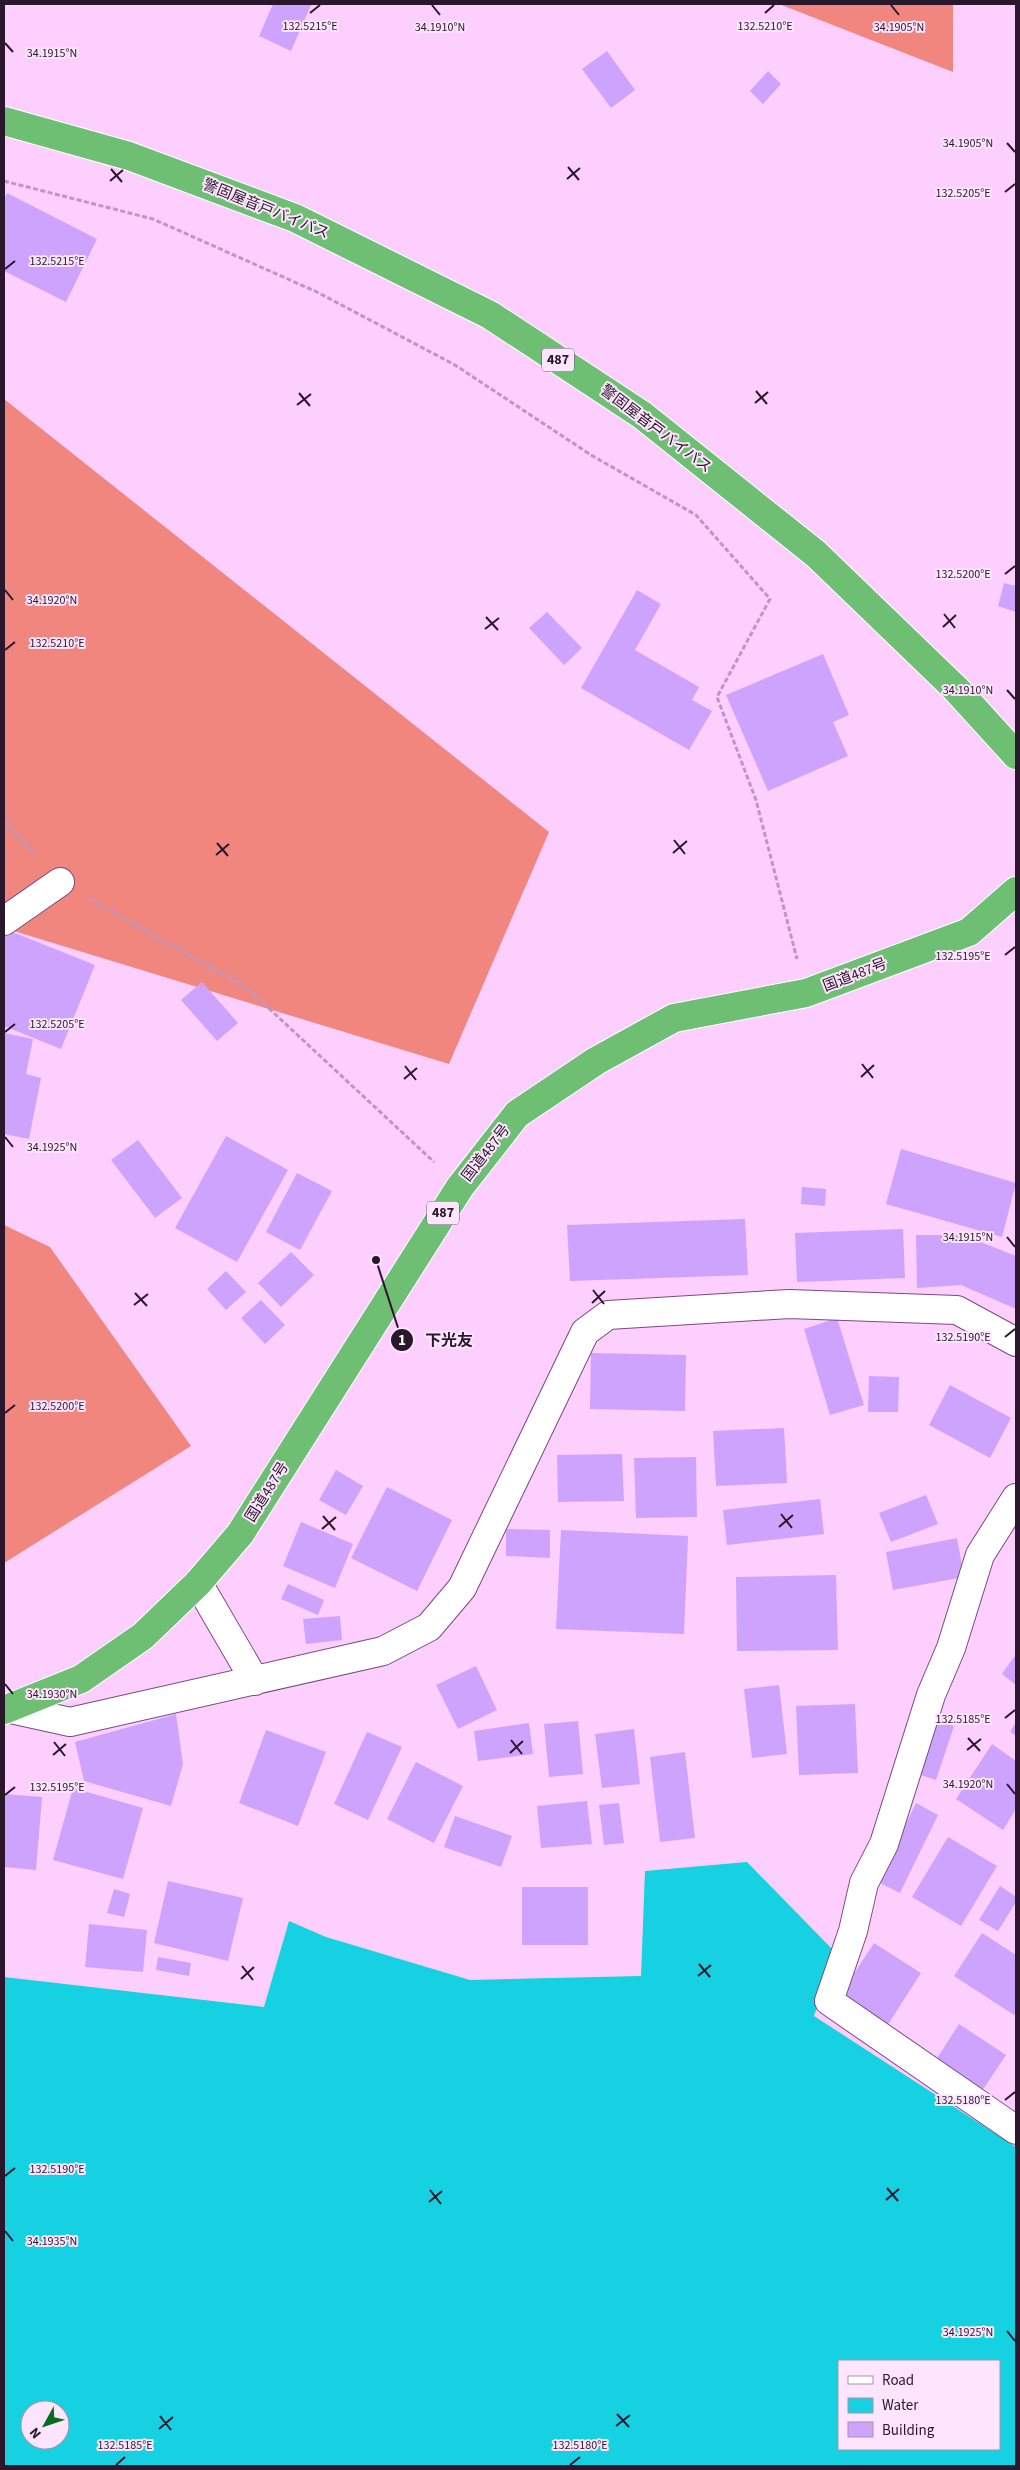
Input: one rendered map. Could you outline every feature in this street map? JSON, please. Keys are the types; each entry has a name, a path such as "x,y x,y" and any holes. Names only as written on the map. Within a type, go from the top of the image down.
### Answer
{"highway":[{"name":"警固屋音戸バイパス","path":"4,121 130,156 295,218 490,315 642,415 816,554 956,689 1016,755"},
{"name":"国道487号","path":"7,1710 81,1679 143,1636 198,1583 240,1534 460,1187 517,1114 596,1061 674,1018 806,993 969,932 1016,891"}],"street":[{"path":"4,921 60,882"},
{"path":"7,1710 70,1722 383,1651 429,1627 462,1588 585,1332 608,1315 789,1304 957,1310 1016,1342"},
{"path":"1016,1498 980,1555 951,1648 931,1695 884,1844 864,1883 853,1931 829,2001 1016,2130"},
{"path":"198,1583 255,1681"}],"path":[{"path":"4,181 153,219 317,292 455,365 591,455 696,515 770,600 717,697 756,800 806,993"},
{"path":"4,820 60,882 247,988 460,1187"}],"shaded area":[{"path":"779,4 953,4 953,72"},
{"path":"4,399 549,832 449,1064 4,928"},
{"path":"4,1225 50,1247 191,1446 4,1563"}],"water":[{"path":"747,1862 835,1952 814,2016 1016,2147 1016,2466 4,2466 4,1977 264,2007 289,1921 326,1937 470,1980 641,1976 645,1871"}],"building":[{"path":"273,4 311,5 291,51 259,36"},
{"path":"607,51 635,90 611,108 582,69"},
{"path":"768,71 781,84 763,104 750,91"},
{"path":"7,193 97,239 66,302 4,271 4,200"},
{"path":"1004,583 1016,586 1016,612 998,606"},
{"path":"637,590 661,604 635,650 699,687 692,700 712,711 689,750 581,688"},
{"path":"547,612 582,648 564,665 529,628"},
{"path":"823,654 849,715 833,722 848,756 768,791 726,695"},
{"path":"5,929 95,965 61,1049 4,1026"},
{"path":"202,982 238,1023 217,1041 181,1000"},
{"path":"4,1033 33,1039 26,1074 41,1078 29,1139 4,1134"},
{"path":"226,1136 288,1170 237,1262 175,1228"},
{"path":"138,1140 182,1198 155,1218 111,1160"},
{"path":"901,1149 1016,1183 1002,1237 886,1204"},
{"path":"297,1173 332,1191 300,1250 266,1232"},
{"path":"802,1187 826,1189 825,1206 801,1204"},
{"path":"745,1219 748,1275 570,1281 567,1225"},
{"path":"903,1229 905,1278 797,1282 795,1233"},
{"path":"916,1235 963,1235 1016,1256 1016,1309 961,1285 917,1288"},
{"path":"291,1252 314,1275 281,1307 258,1283"},
{"path":"226,1271 246,1292 226,1310 207,1289"},
{"path":"261,1300 285,1325 265,1344 241,1318"},
{"path":"837,1318 864,1405 830,1415 804,1329"},
{"path":"591,1353 686,1355 685,1411 590,1409"},
{"path":"869,1376 899,1377 898,1412 868,1412"},
{"path":"950,1385 1011,1418 990,1458 929,1425"},
{"path":"784,1428 787,1483 716,1486 713,1431"},
{"path":"622,1454 624,1501 558,1502 557,1455"},
{"path":"696,1457 697,1517 636,1518 634,1458"},
{"path":"336,1470 363,1486 346,1515 319,1500"},
{"path":"387,1487 452,1520 417,1591 351,1558"},
{"path":"926,1495 938,1524 891,1542 879,1513"},
{"path":"820,1499 824,1534 727,1545 723,1510"},
{"path":"301,1522 353,1544 335,1588 283,1566"},
{"path":"506,1529 550,1530 550,1558 506,1556"},
{"path":"561,1530 688,1536 684,1634 556,1629"},
{"path":"957,1538 964,1577 893,1590 886,1552"},
{"path":"836,1575 838,1650 737,1651 736,1577"},
{"path":"288,1584 324,1600 318,1615 281,1599"},
{"path":"340,1616 342,1640 306,1644 303,1619"},
{"path":"1016,1654 1016,1685 1002,1674"},
{"path":"476,1666 497,1710 458,1729 436,1685"},
{"path":"779,1685 787,1754 752,1758 744,1689"},
{"path":"855,1704 858,1773 799,1775 796,1706"},
{"path":"176,1714 183,1764 171,1806 84,1781 75,1742"},
{"path":"933,1719 954,1726 936,1780 915,1773"},
{"path":"578,1721 583,1774 549,1777 544,1724"},
{"path":"1016,1722 1016,1736 1010,1732"},
{"path":"529,1723 533,1754 478,1761 474,1731"},
{"path":"634,1729 640,1784 602,1788 595,1734"},
{"path":"266,1730 326,1752 298,1826 239,1803"},
{"path":"367,1732 402,1747 368,1820 334,1804"},
{"path":"992,1744 1016,1761 1016,1809 1003,1830 956,1799"},
{"path":"685,1752 695,1838 660,1842 650,1757"},
{"path":"416,1762 463,1786 434,1843 387,1819"},
{"path":"73,1788 143,1808 123,1879 53,1860"},
{"path":"4,1794 42,1797 36,1870 4,1867"},
{"path":"587,1801 592,1844 541,1848 537,1806"},
{"path":"619,1803 624,1843 604,1845 599,1805"},
{"path":"916,1803 938,1815 900,1893 878,1882"},
{"path":"455,1816 512,1836 501,1867 444,1847"},
{"path":"948,1837 997,1866 961,1926 912,1897"},
{"path":"168,1881 243,1898 228,1961 154,1943"},
{"path":"1000,1886 1016,1897 1016,1902 998,1931 979,1920"},
{"path":"522,1887 588,1887 588,1945 522,1945"},
{"path":"114,1889 130,1894 124,1917 107,1913"},
{"path":"89,1924 147,1930 143,1972 85,1967"},
{"path":"982,1933 1016,1955 1016,2011 1014,2015 954,1976"},
{"path":"874,1943 921,1973 887,2026 840,1995"},
{"path":"158,1957 191,1963 189,1976 156,1970"},
{"path":"959,2024 1006,2055 982,2091 936,2060"}],"place":[{"name":"下光友","path":"376,1260"}]}
